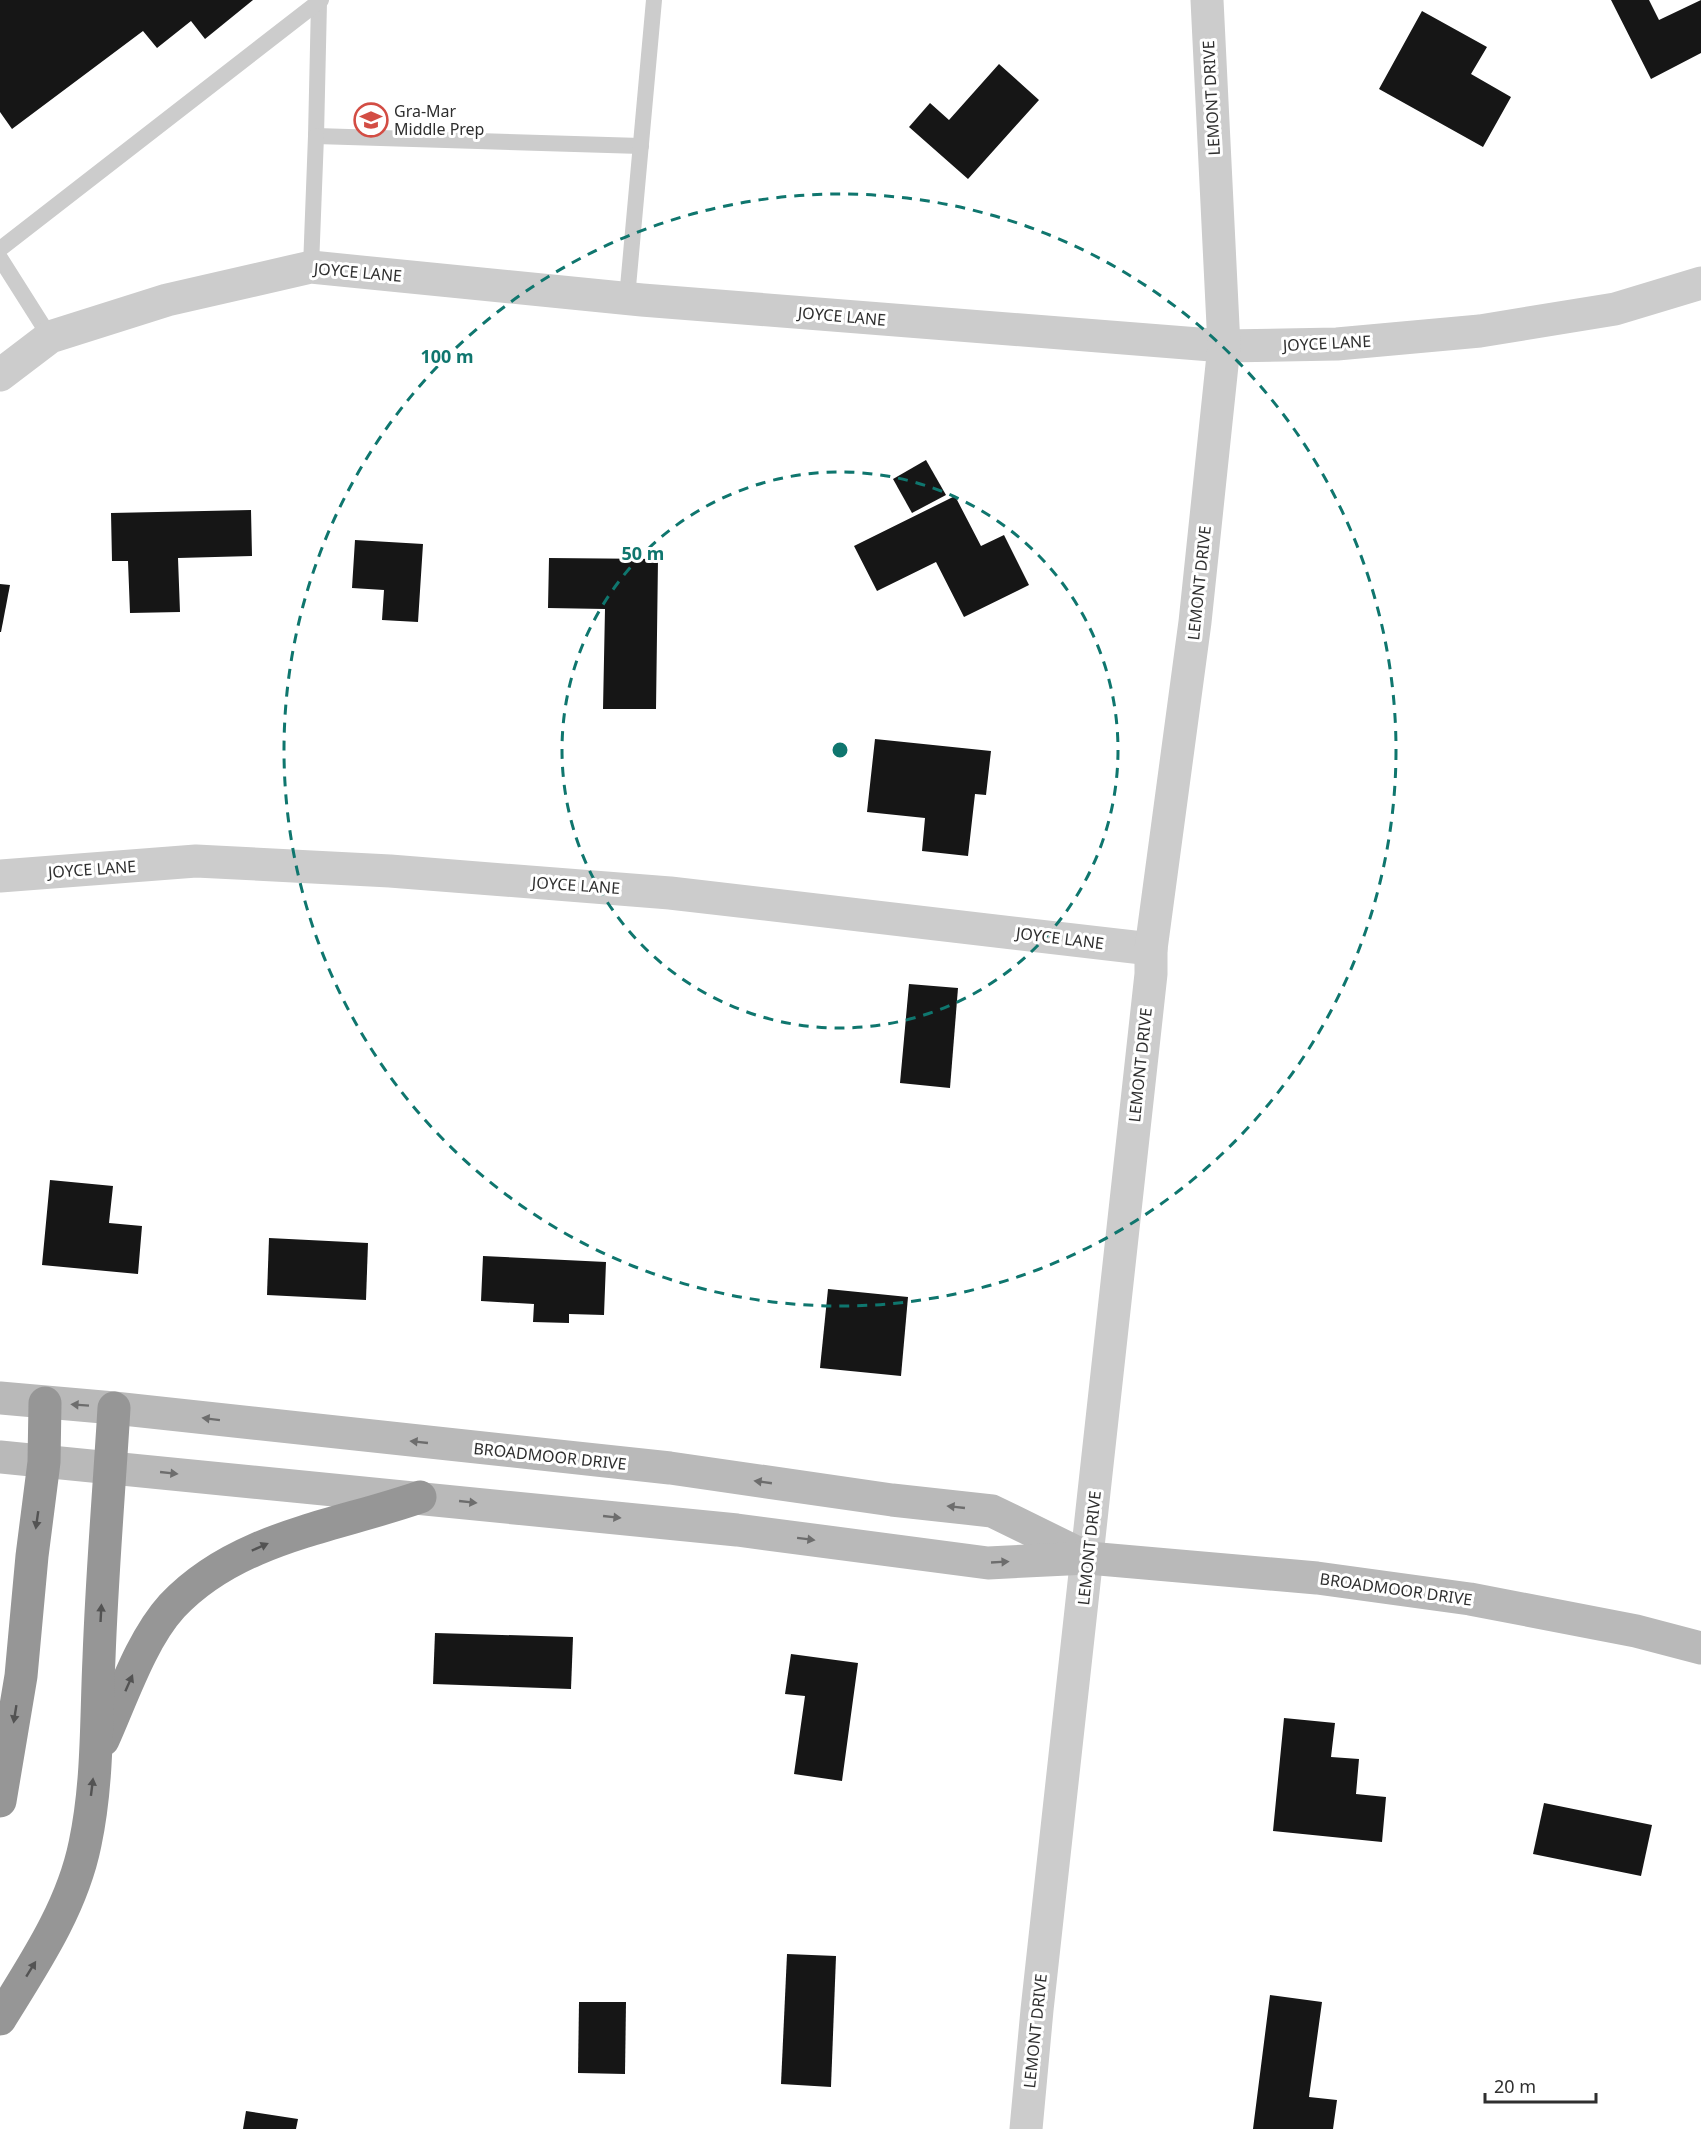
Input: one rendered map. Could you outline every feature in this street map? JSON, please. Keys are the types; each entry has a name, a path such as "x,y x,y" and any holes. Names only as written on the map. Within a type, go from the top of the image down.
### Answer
{"highway":[{"path":"0,1801 21,1676 32,1556 44,1462 45,1403"},
{"path":"0,2019 45,1946 69,1895 85,1845 96,1755 99,1658 114,1408"},
{"path":"96,1755 136,1666 155,1631 171,1607 195,1586 228,1562 276,1540 375,1513 420,1497"}],"main road":[{"name":"BROADMOOR DRIVE","path":"0,1398 114,1408 670,1468 892,1500 992,1511 1088,1558"},
{"name":"BROADMOOR DRIVE","path":"0,1457 737,1530 988,1563 1088,1558 1317,1578 1470,1599 1636,1631 1701,1648"}],"street":[{"name":"LEMONT DRIVE","path":"1026,2129 1149,986 1151,949 1195,622 1224,346 1207,0"},
{"name":"JOYCE LANE","path":"0,375 50,337 167,300 311,267 627,298 1224,346 1337,344 1480,331 1615,309 1701,283"},
{"name":"JOYCE LANE","path":"0,876 196,861 390,871 670,893 1151,949"}],"lane":[{"path":"627,298 654,0"},
{"path":"311,267 320,1"},
{"path":"0,249 320,1"},
{"path":"316,136 641,146"},
{"path":"0,258 50,337"}],"building":[{"path":"0,0 253,0 205,39 191,21 157,48 143,31 12,129 0,112"},
{"path":"1611,0 1649,0 1659,20 1701,0 1701,53 1651,79"},
{"path":"1422,11 1487,47 1471,74 1511,97 1483,147 1379,89"},
{"path":"999,64 1039,100 968,179 909,127 930,103 949,120"},
{"path":"926,460 946,495 912,513 893,479"},
{"path":"955,496 981,546 1004,535 1029,585 964,617 936,562 877,591 854,546"},
{"path":"251,510 252,556 178,558 180,612 130,613 128,561 112,561 111,513"},
{"path":"355,540 423,544 418,622 382,620 384,590 352,588"},
{"path":"549,558 658,559 656,709 603,709 605,609 548,608"},
{"path":"0,584 10,585 1,632 0,632"},
{"path":"875,739 991,751 986,795 975,794 968,856 922,851 925,818 867,812"},
{"path":"909,984 958,988 950,1088 900,1083"},
{"path":"50,1180 113,1186 109,1223 142,1226 138,1274 42,1265"},
{"path":"269,1238 368,1243 366,1300 267,1295"},
{"path":"483,1256 606,1262 604,1315 569,1314 569,1323 533,1322 534,1304 481,1301"},
{"path":"828,1289 908,1297 901,1376 820,1368"},
{"path":"435,1633 573,1637 571,1689 433,1684"},
{"path":"791,1654 858,1663 842,1781 794,1774 805,1696 785,1694"},
{"path":"1284,1718 1335,1723 1331,1757 1359,1759 1356,1794 1386,1797 1382,1842 1273,1831"},
{"path":"1544,1803 1652,1825 1641,1876 1533,1854"},
{"path":"787,1954 836,1956 831,2087 781,2084"},
{"path":"1270,1995 1322,2002 1309,2097 1337,2100 1333,2129 1253,2129"},
{"path":"579,2002 626,2002 625,2074 578,2073"},
{"path":"246,2111 298,2119 296,2129 243,2129"}],"place":[{"name":"Gra-Mar Middle Prep","path":"371,120"}]}
